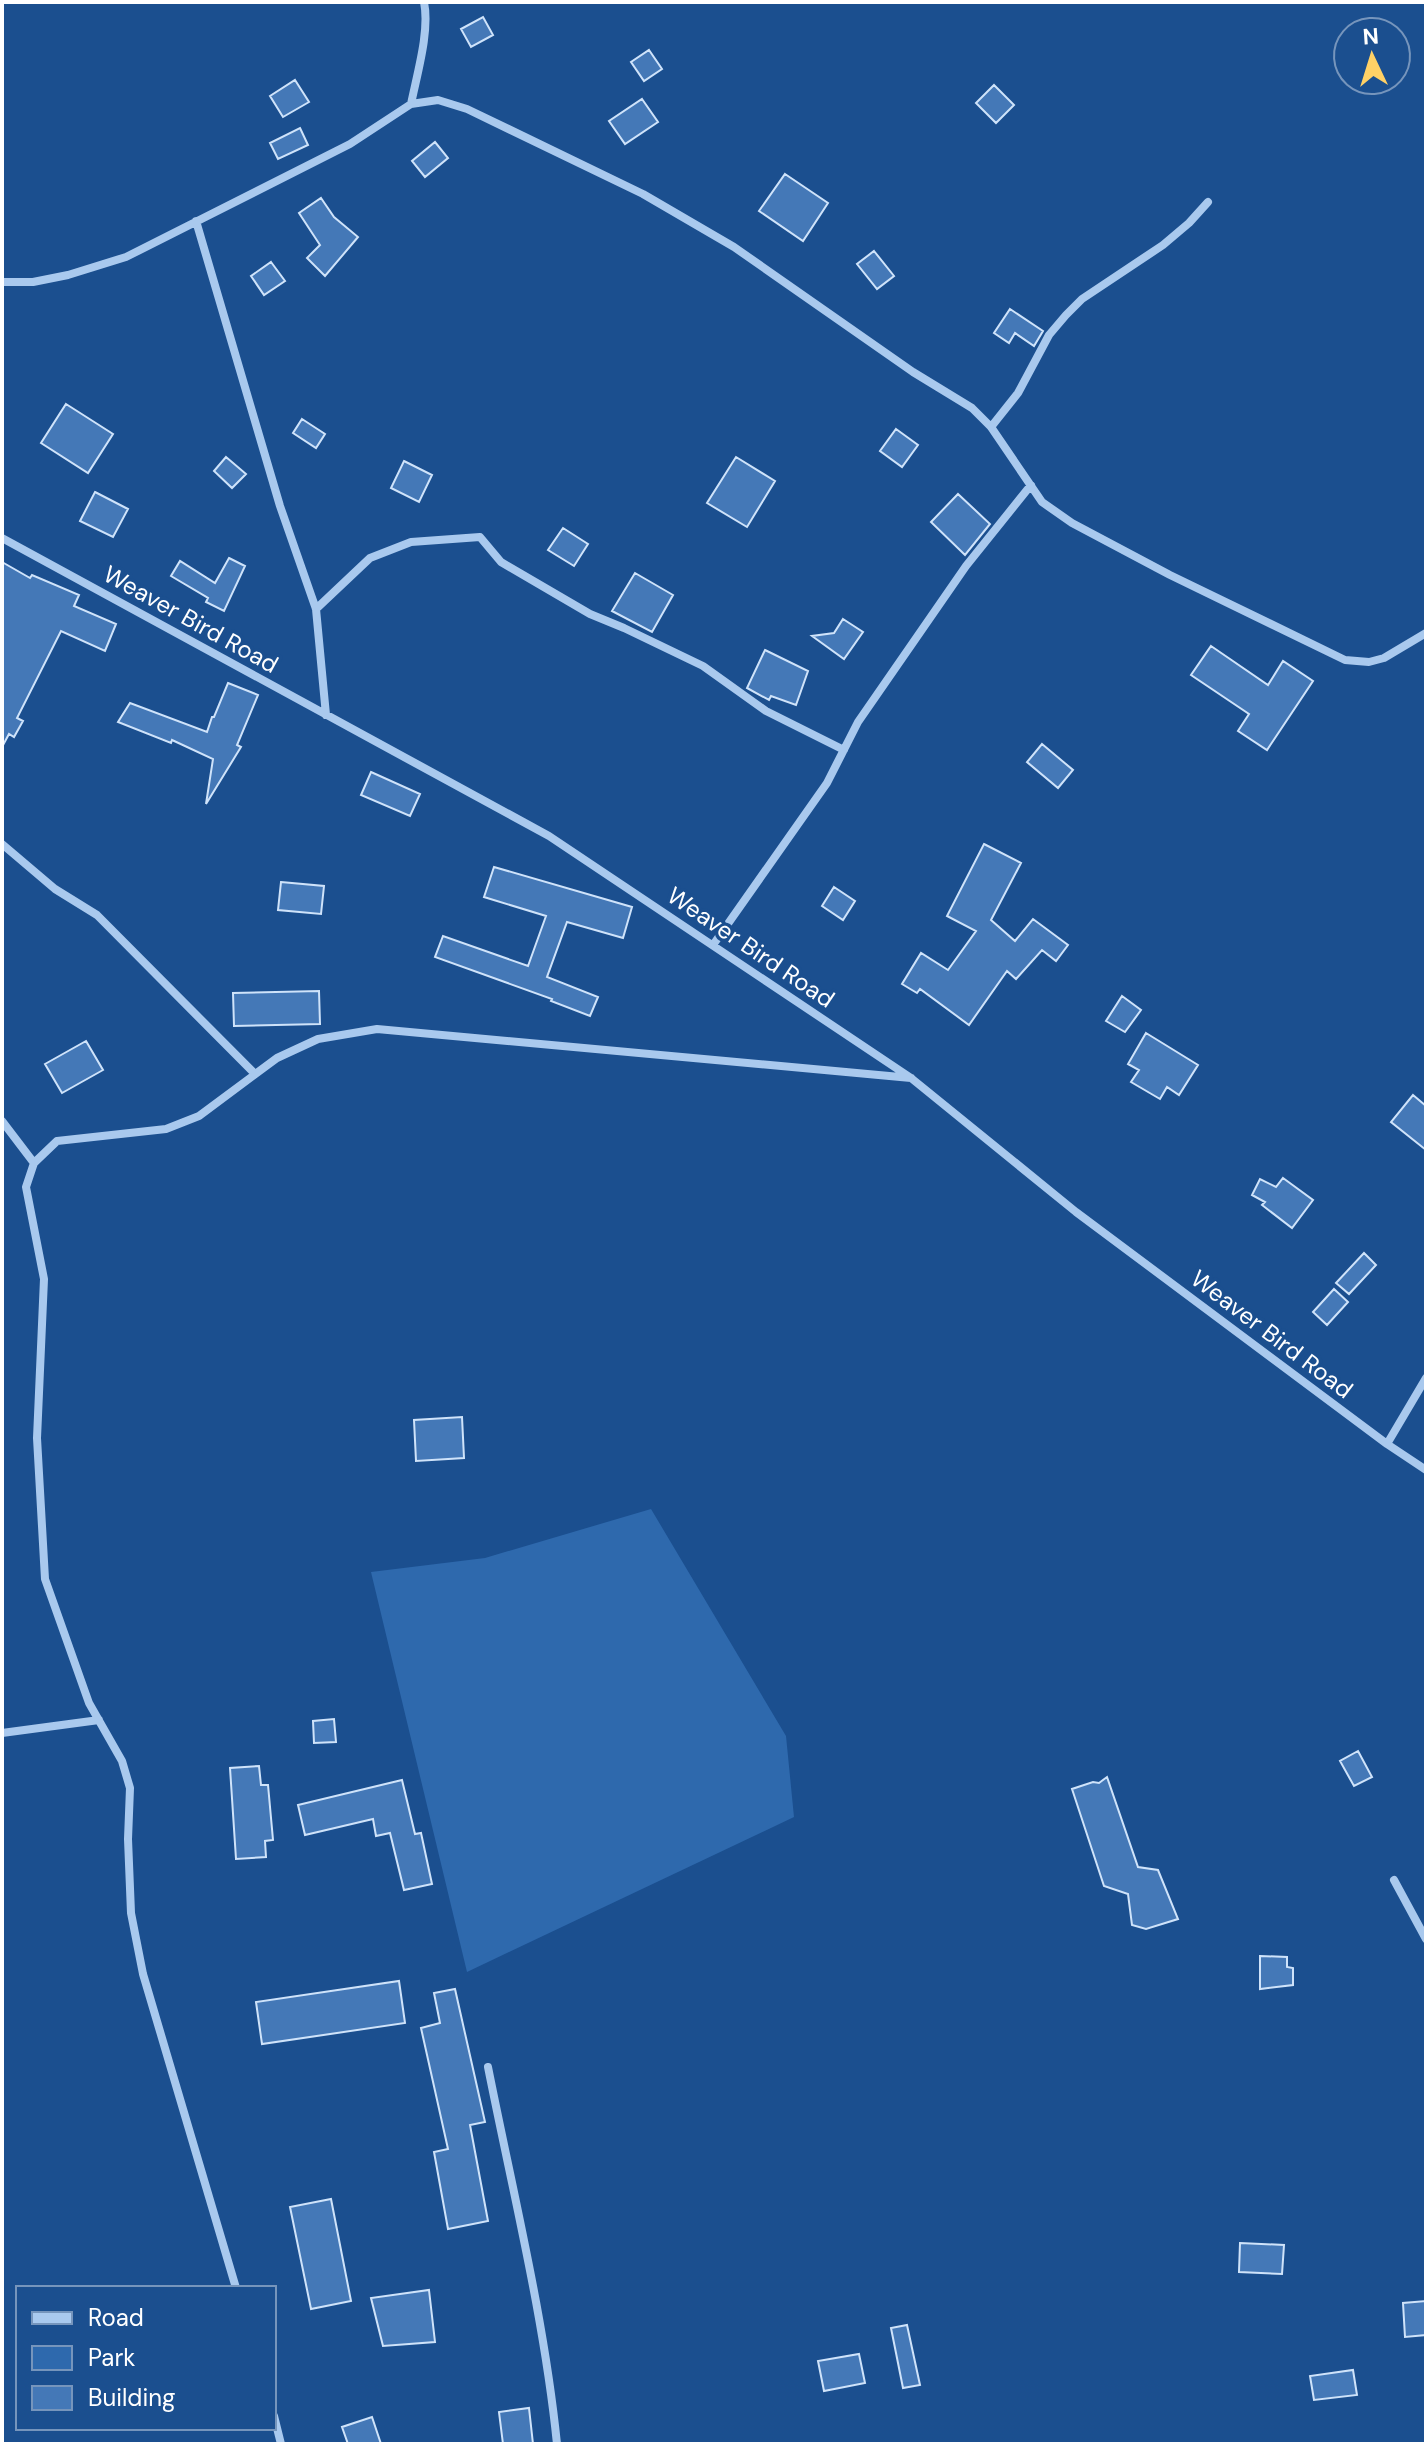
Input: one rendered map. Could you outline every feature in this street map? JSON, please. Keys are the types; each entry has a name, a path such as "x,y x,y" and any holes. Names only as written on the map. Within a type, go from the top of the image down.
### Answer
{"street":[{"path":"411,104 426,12 424,2"},
{"path":"2,282 33,282 68,275 126,257 350,144 411,104 438,100 467,109 643,194 734,247 913,372 972,408 991,427 1042,502 1072,523 1345,660 1369,662 1384,658 1426,633"},
{"path":"991,427 1018,393 1049,335 1066,315 1082,299 1163,245 1208,202"},
{"path":"196,221 280,506 316,609 326,715"},
{"path":"713,945 827,783 858,722 966,566 1031,485"},
{"path":"316,609 370,558 411,542 480,537 501,562 590,614 703,666 766,711 844,750"},
{"name":"Weaver Bird Road","path":"2,538 549,836 911,1078 1076,1212 1426,1470"},
{"path":"2,844 55,889 97,915 255,1074"},
{"path":"235,2286 143,1974 131,1913 128,1839 130,1788 122,1761 89,1703 45,1579 37,1438 44,1279 26,1187 34,1163 57,1141 166,1129 177,1125 199,1116 277,1058 318,1039 377,1029 911,1078"},
{"path":"3,1126 34,1163"},
{"path":"1387,1444 1426,1378"},
{"path":"2,1733 99,1720"},
{"path":"1394,1880 1426,1939"},
{"path":"488,2067 539,2311 557,2444"},
{"path":"276,2424 281,2444"}],"green space":[{"path":"651,1509 786,1736 794,1817 467,1972 371,1572 485,1558"}],"building":[{"path":"483,17 493,35 471,47 461,29"},
{"path":"649,50 662,69 644,81 631,62"},
{"path":"295,80 309,102 283,117 270,96"},
{"path":"994,85 1014,105 996,123 976,103"},
{"path":"642,99 658,122 625,144 609,121"},
{"path":"300,128 308,145 278,159 270,143"},
{"path":"435,142 448,158 425,177 412,161"},
{"path":"785,174 828,203 803,241 759,211"},
{"path":"321,198 334,217 358,237 325,276 307,258 320,245 299,213"},
{"path":"874,251 894,276 877,289 857,264"},
{"path":"271,262 285,281 264,295 251,276"},
{"path":"1010,309 1043,331 1034,346 1015,333 1009,343 994,333"},
{"path":"66,404 113,434 88,473 41,443"},
{"path":"302,419 325,434 316,448 293,433"},
{"path":"896,429 918,445 902,467 880,451"},
{"path":"226,457 246,474 232,488 214,471"},
{"path":"736,457 775,481 747,527 707,503"},
{"path":"404,461 432,475 419,502 391,488"},
{"path":"95,492 128,509 113,537 80,521"},
{"path":"958,494 990,524 965,555 931,522"},
{"path":"563,528 588,544 574,566 548,550"},
{"path":"229,558 245,566 224,611 206,602 208,598 171,576 180,561 215,583"},
{"path":"2,562 30,578 32,575 79,595 74,606 116,624 105,651 61,631 17,718 23,721 14,737 9,734 2,747"},
{"path":"635,573 673,595 652,632 612,611"},
{"path":"843,619 863,632 844,659 812,636 834,633"},
{"path":"1211,646 1268,685 1283,661 1313,681 1267,750 1238,731 1249,714 1191,675"},
{"path":"765,650 808,671 796,705 771,696 769,700 747,688"},
{"path":"228,683 258,695 237,745 241,747 206,804 213,759 172,740 171,743 118,722 130,703 207,732"},
{"path":"1042,744 1073,770 1058,788 1027,762"},
{"path":"371,772 420,794 410,816 361,795"},
{"path":"984,844 1021,863 991,920 1015,941 1033,919 1068,945 1056,961 1042,950 1016,979 1007,971 969,1025 920,989 917,993 902,984 921,953 948,970 976,931 947,916"},
{"path":"494,867 632,907 623,938 567,922 547,977 598,997 590,1016 435,957 443,936 528,966 546,916 484,897"},
{"path":"281,882 324,886 321,914 278,910"},
{"path":"834,887 855,901 843,920 822,906"},
{"path":"319,991 320,1024 234,1026 233,993"},
{"path":"1122,996 1141,1010 1125,1032 1106,1021"},
{"path":"1146,1033 1198,1065 1179,1095 1167,1087 1160,1099 1131,1082 1139,1070 1128,1064"},
{"path":"86,1041 103,1070 62,1093 45,1064"},
{"path":"1413,1095 1426,1106 1426,1150 1391,1122"},
{"path":"1283,1178 1313,1200 1292,1228 1262,1205 1265,1202 1252,1195 1260,1179 1276,1187"},
{"path":"1364,1253 1376,1265 1349,1294 1336,1283"},
{"path":"1334,1289 1348,1302 1327,1325 1313,1312"},
{"path":"462,1417 464,1458 416,1461 414,1420"},
{"path":"334,1719 336,1742 314,1743 313,1721"},
{"path":"1358,1751 1372,1777 1354,1786 1340,1761"},
{"path":"259,1766 261,1785 268,1785 273,1840 265,1841 266,1857 236,1859 230,1768"},
{"path":"1107,1777 1138,1867 1158,1870 1178,1919 1146,1929 1132,1925 1128,1894 1104,1886 1072,1789 1099,1783"},
{"path":"402,1780 415,1834 421,1833 432,1884 404,1890 390,1833 376,1836 373,1819 305,1835 298,1805"},
{"path":"1260,1956 1287,1957 1287,1967 1293,1968 1293,1985 1260,1989"},
{"path":"399,1981 405,2023 262,2044 256,2002"},
{"path":"455,1989 485,2122 470,2125 488,2221 448,2229 434,2152 448,2149 421,2028 440,2023 434,1993"},
{"path":"331,2199 351,2301 311,2309 290,2207"},
{"path":"1240,2243 1284,2245 1282,2274 1239,2272"},
{"path":"429,2290 435,2342 383,2346 371,2298"},
{"path":"1426,2301 1426,2335 1405,2337 1403,2303"},
{"path":"907,2325 920,2385 903,2388 891,2328"},
{"path":"859,2354 865,2383 824,2391 818,2361"},
{"path":"1353,2370 1357,2395 1314,2400 1310,2376"},
{"path":"529,2408 533,2444 503,2444 499,2412"},
{"path":"372,2417 381,2444 348,2444 342,2427"}]}
